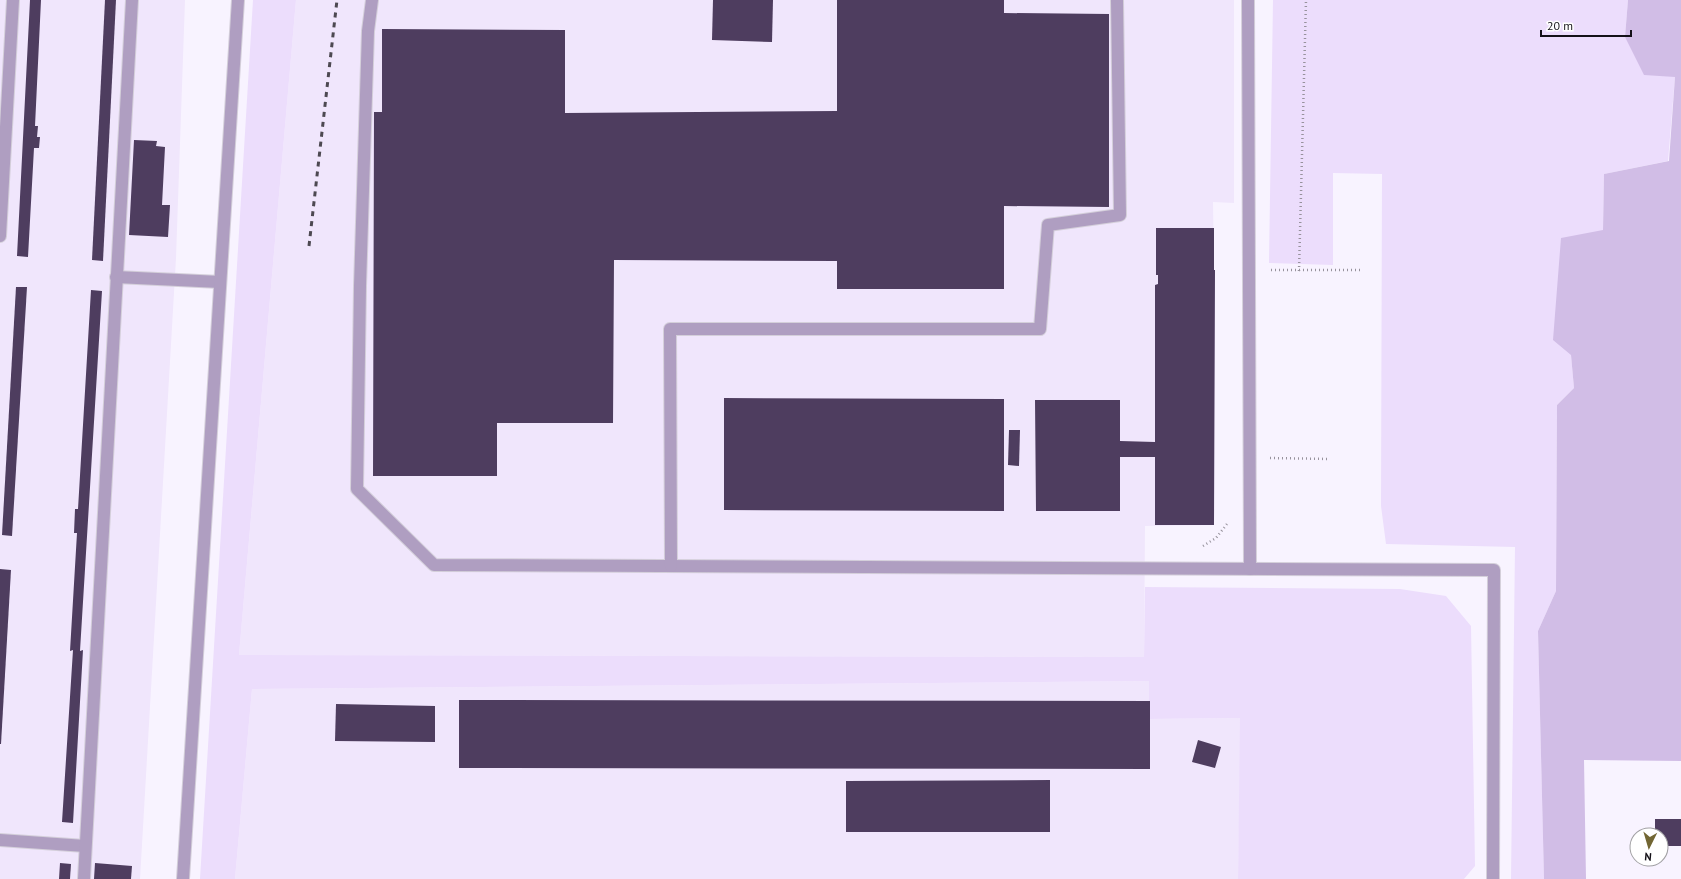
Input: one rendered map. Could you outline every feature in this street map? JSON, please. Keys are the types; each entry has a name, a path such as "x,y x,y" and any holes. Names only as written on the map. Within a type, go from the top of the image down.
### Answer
{"lane":[{"path":"0,236 12,0"},
{"path":"84,879 132,0"},
{"path":"183,879 238,0"},
{"path":"372,0 368,31 360,286 357,489 434,565 1494,570 1493,879"},
{"path":"671,566 670,329 1040,329 1048,225 1120,215 1117,0"},
{"path":"1248,0 1250,569"},
{"path":"116,277 220,282"},
{"path":"0,840 85,846"}],"path":[{"path":"1299,271 1306,0"},
{"path":"1266,270 1360,270"},
{"path":"1266,458 1330,459"},
{"path":"1197,548 1208,544 1216,538 1222,532 1229,519"}],"shaded area":[{"path":"0,0 185,0 176,258 140,879 0,879"},
{"path":"253,0 296,0 239,655 1144,657 1145,587 1400,589 1446,596 1471,626 1475,866 1464,879 1238,879 1240,718 1149,719 1149,681 252,689 235,879 200,879"},
{"path":"296,0 1234,0 1234,203 1213,202 1215,270 1214,525 1145,526 1144,657 239,655"},
{"path":"1273,0 1628,0 1625,37 1675,77 1668,161 1604,174 1603,230 1571,355 1574,388 1557,405 1556,591 1538,631 1544,879 1511,879 1515,547 1386,544 1381,506 1382,174 1333,173 1333,265 1269,263"},
{"path":"1628,0 1681,0 1681,761 1584,760 1586,879 1544,879 1538,631 1556,591 1557,405 1574,388 1571,355 1553,340 1561,238 1603,230 1604,174 1669,161 1675,77 1644,75 1625,37"},
{"path":"1149,681 1149,719 1241,718 1238,879 235,879 252,689"}],"building":[{"path":"30,0 41,0 35,126 38,126 37,137 40,137 39,148 34,148 28,257 17,256"},
{"path":"105,0 116,0 103,261 92,260"},
{"path":"713,0 773,0 772,42 712,40"},
{"path":"837,0 1004,0 1004,13 1109,14 1109,207 1004,206 1004,289 837,289 837,261 614,260 613,423 497,423 497,476 373,476 374,112 382,112 382,29 565,30 565,113 837,111"},
{"path":"134,140 157,141 156,146 165,147 162,205 170,205 168,237 129,235"},
{"path":"1156,228 1214,228 1214,525 1155,525 1155,457 1120,457 1120,511 1036,511 1035,400 1120,400 1120,441 1155,442 1155,285 1158,284 1158,275 1156,275"},
{"path":"16,287 27,287 12,536 2,535"},
{"path":"91,290 102,291 80,651 83,650 73,823 62,822 73,650 70,651 77,533 74,533 75,509 78,509"},
{"path":"724,398 1004,399 1004,511 724,510"},
{"path":"1009,430 1020,430 1019,466 1008,465"},
{"path":"0,569 11,570 1,744 0,744"},
{"path":"459,700 1150,701 1150,769 459,768"},
{"path":"336,704 435,706 435,742 335,741"},
{"path":"1198,740 1221,747 1215,768 1192,762"},
{"path":"1050,780 1050,832 846,832 846,781"},
{"path":"1655,819 1681,819 1681,846 1669,846 1669,827 1655,827"},
{"path":"60,863 71,864 70,879 59,879"},
{"path":"95,863 132,866 131,879 94,879"}],"railway":[{"path":"309,246 337,0"}]}
